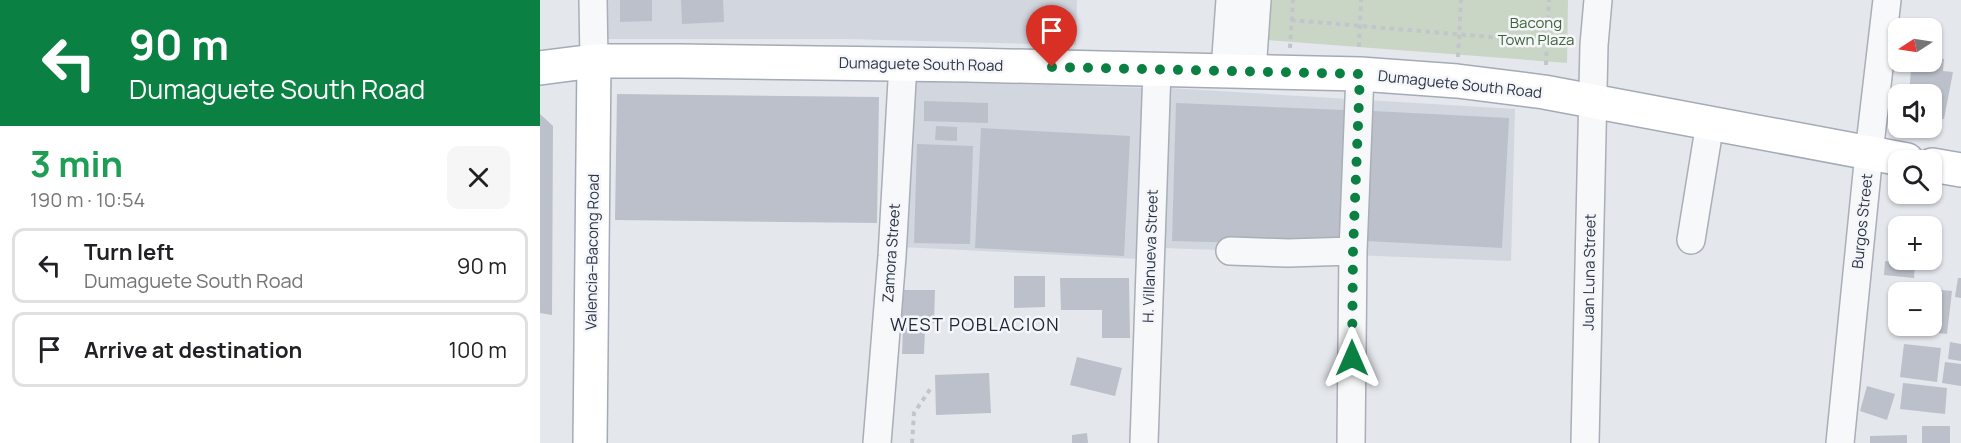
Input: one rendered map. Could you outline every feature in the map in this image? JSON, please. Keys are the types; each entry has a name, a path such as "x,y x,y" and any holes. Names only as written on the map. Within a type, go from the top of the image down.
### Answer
{"main road":[{"name":"Dumaguete South Road","path":"540,68 594,61 903,63 1360,74 1457,81 1544,92 1888,156"},
{"name":"Valencia–Bacong Road","path":"590,443 594,61"},
{"path":"1942,167 1961,170"}],"street":[{"path":"593,0 594,61"},
{"path":"1230,0 1239,70"},
{"path":"1239,70 1257,0"},
{"name":"Juan Luna Street","path":"1585,443 1594,45 1598,0"},
{"name":"Burgos Street","path":"1840,443 1887,0"},
{"name":"Zamora Street","path":"877,443 892,256 903,63"},
{"name":"H. Villanueva Street","path":"1144,443 1157,69"},
{"path":"1352,443 1353,251 1360,74"},
{"path":"1691,240 1710,123"},
{"path":"1230,250 1288,253 1353,251"}],"path":[{"path":"1288,72 1293,0"},
{"path":"1360,74 1361,0"},
{"path":"1457,81 1461,0"},
{"path":"1544,92 1549,0"},
{"path":"1291,20 1594,45"},
{"path":"912,443 914,413 930,388"}],"shaded area":[{"path":"602,0 1077,0 1076,45 847,39 603,39"},
{"path":"911,81 1150,88 1140,259 902,247"},
{"path":"1169,88 1515,109 1511,261 1164,248"}],"green space":[{"name":"Bacong Town Plaza","path":"1270,0 1568,0 1567,63 1267,40"}],"building":[{"path":"620,0 652,0 652,21 620,22"},
{"path":"681,0 723,0 724,22 682,24"},
{"path":"1942,59 1944,59 1943,71 1953,72 1944,119 1942,119 1942,84 1910,84 1911,72 1942,72"},
{"path":"617,94 879,97 877,223 615,220"},
{"path":"924,101 988,103 988,123 924,121"},
{"path":"1176,103 1344,110 1342,170 1369,172 1373,111 1509,118 1502,248 1366,241 1368,190 1341,188 1339,245 1172,241"},
{"path":"540,114 553,126 552,315 540,313"},
{"path":"936,126 957,127 957,141 935,140"},
{"path":"981,128 1130,136 1124,256 975,248"},
{"path":"917,144 973,146 970,244 914,243"},
{"path":"1885,261 1888,261 1888,270 1915,270 1914,278 1884,275"},
{"path":"1014,276 1045,276 1045,307 1014,308"},
{"path":"1060,278 1129,278 1130,338 1102,338 1102,310 1061,310"},
{"path":"1958,278 1961,278 1961,298 1955,297"},
{"path":"901,290 935,290 934,323 900,322"},
{"path":"1942,290 1952,291 1947,334 1942,333"},
{"path":"903,328 925,329 924,354 902,354"},
{"path":"1950,342 1961,344 1961,361 1948,359"},
{"path":"1904,344 1941,348 1937,382 1900,377"},
{"path":"1077,357 1122,368 1115,396 1070,385"},
{"path":"1945,362 1961,364 1961,386 1942,383"},
{"path":"989,373 991,413 936,415 935,375"},
{"path":"1903,383 1947,388 1945,414 1900,409"},
{"path":"1867,386 1895,394 1887,420 1860,411"},
{"path":"1922,426 1950,426 1950,443 1922,443"},
{"path":"1087,433 1088,443 1072,443 1072,435"},
{"path":"1907,435 1907,443 1870,443 1870,436"}],"district":[{"name":"WEST POBLACION","path":"975,324"}],"route":[{"path":"1052,67 1360,74 1353,251 1352,358"}]}
